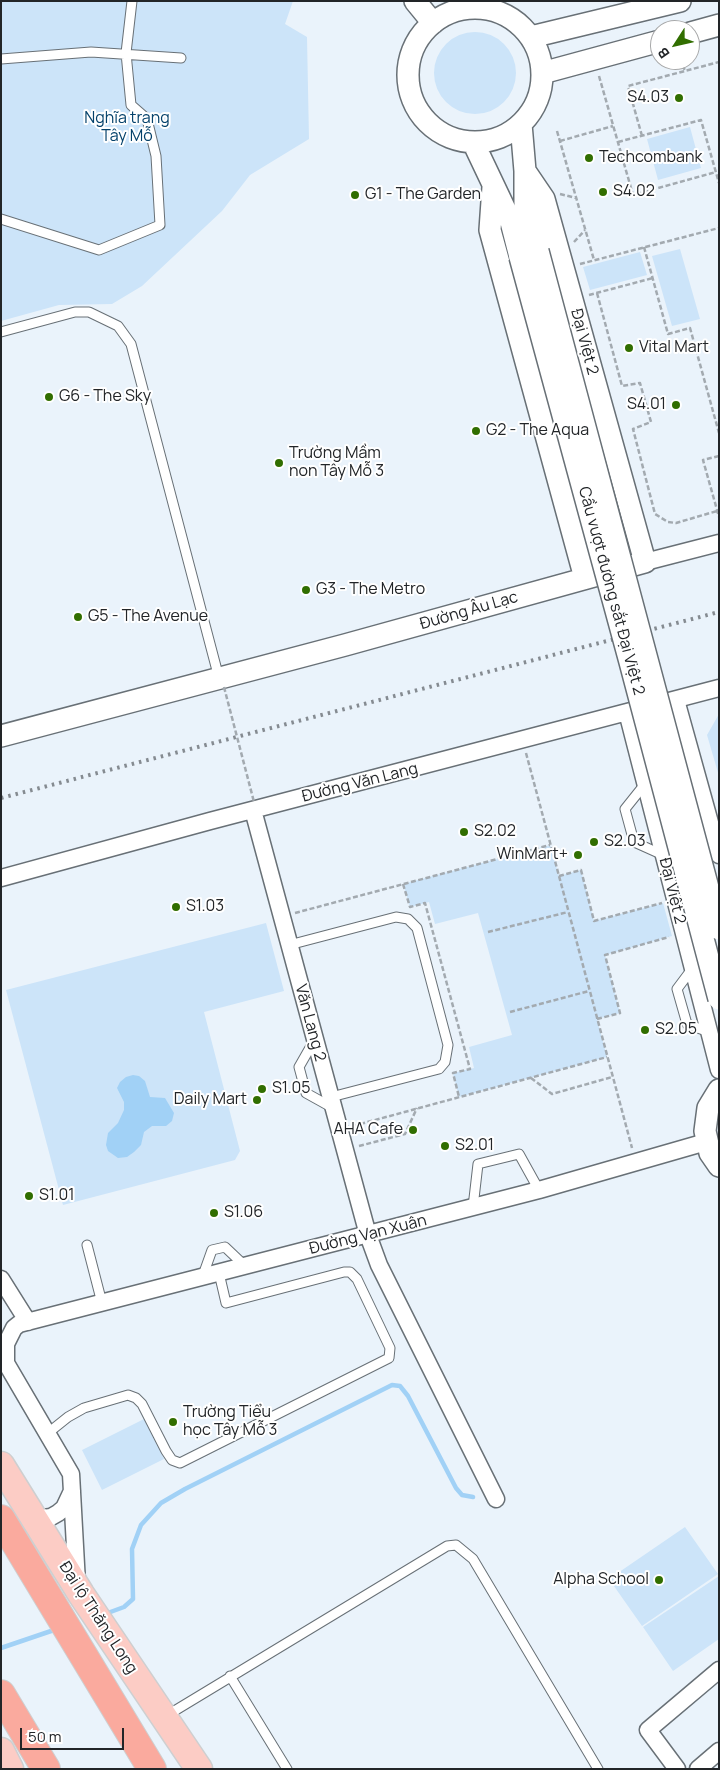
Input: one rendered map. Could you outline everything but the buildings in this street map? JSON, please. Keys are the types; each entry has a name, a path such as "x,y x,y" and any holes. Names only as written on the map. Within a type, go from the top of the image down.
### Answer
{"highway":[{"path":"1,1519 152,1769"},
{"path":"1,1694 46,1769"}],"main road":[{"name":"Đại lộ Thăng Long","path":"1,1465 112,1642 199,1769"},
{"path":"1,1751 10,1769"}],"street":[{"path":"415,1 433,22"},
{"path":"530,37 680,1"},
{"path":"476,8 497,11 516,22 530,37 540,60 542,73 540,92 533,109 521,124 507,134 490,140 473,142 452,138 434,128 420,114 411,95 408,74 411,54 420,36 433,22 454,11 476,8"},
{"path":"700,30 719,25"},
{"path":"542,73 650,44"},
{"name":"Đại Việt 2","path":"521,124 525,171 544,199 645,562"},
{"path":"473,142 493,187 490,230 585,578"},
{"name":"Cầu vượt đường sắt Đại Việt 2","path":"525,171 525,203 529,254 630,662 719,999"},
{"name":"Cầu vượt đường sắt Đại Việt 2","path":"493,187 529,254 719,929"},
{"name":"Đường Âu Lạc","path":"1,736 222,682 585,578 719,543"},
{"name":"Đường Văn Lang","path":"1,878 253,806 719,688"},
{"path":"676,700 719,855"},
{"name":"Đại Việt 2","path":"627,712 719,1070"},
{"name":"Văn Lang 2","path":"253,806 368,1235 380,1265 496,1499"},
{"path":"719,1090 708,1108 705,1119 706,1142 719,1166"},
{"name":"Đường Vạn Xuân","path":"28,1322 539,1190 706,1142"},
{"path":"1,1279 28,1322 14,1328 6,1344 4,1355 6,1363 71,1474 79,1591"},
{"path":"34,1519 58,1514 68,1501 73,1489"},
{"path":"677,1769 648,1730 719,1670"},
{"path":"698,1769 719,1751"}],"lane":[{"path":"1,219 99,250 160,225 156,156 147,119 131,105 126,54 132,1"},
{"path":"1,59 91,52 181,58"},
{"path":"1,332 75,312 89,312 118,326 131,344 222,682"},
{"path":"645,784 625,809 634,842 663,855"},
{"path":"289,945 396,917 408,919 416,928 448,1045 445,1062 439,1069 332,1103 306,1094 300,1067 315,1039"},
{"path":"473,1207 478,1164 519,1154 539,1190"},
{"path":"87,1245 102,1303"},
{"path":"202,1278 212,1250 219,1248 225,1247 246,1266"},
{"path":"48,1433 68,1417 84,1408 128,1395 136,1398 142,1404 166,1451 172,1460 180,1463 389,1358 390,1348 357,1278 350,1272 226,1303 220,1273"},
{"path":"164,1717 447,1546 456,1545 465,1551 472,1560 598,1769"},
{"path":"230,1676 287,1769"}],"path":[{"path":"642,136 628,86 719,62"},
{"path":"599,74 633,195 716,172"},
{"path":"618,142 701,120 719,183"},
{"path":"560,141 613,126"},
{"path":"558,131 594,260"},
{"path":"560,194 576,198"},
{"path":"579,264 719,228"},
{"path":"574,243 585,230"},
{"path":"644,247 668,334 690,328 719,433"},
{"path":"588,296 653,278"},
{"path":"597,293 622,386"},
{"path":"616,385 640,383 651,422 633,429 629,433"},
{"path":"633,429 655,514 660,519 676,523 717,511"},
{"path":"719,456 703,460 719,518"},
{"path":"222,682 253,806"},
{"path":"526,753 632,1149"},
{"path":"294,914 550,845"},
{"path":"559,876 581,870 594,921 663,903"},
{"path":"488,932 568,912"},
{"path":"597,1019 620,1013 604,955 672,936"},
{"path":"510,1012 590,991"},
{"path":"351,1126 607,1057"},
{"path":"531,1078 552,1094 612,1077"},
{"path":"357,1147 405,1134 417,1108"}],"green space":[{"name":"Nghĩa trang Tây Mỗ","path":"1,1 293,1 285,24 307,37 309,139 250,175 222,211 142,286 112,304 59,305 1,321"},
{"path":"467,32 483,32 498,39 509,50 516,65 513,89 504,102 483,114 467,114 452,107 441,96 434,81 434,65 441,50 452,39"},
{"path":"690,127 701,168 658,180 647,139"},
{"path":"680,249 700,319 672,326 652,256"},
{"path":"640,252 647,275 590,290 583,267"},
{"path":"719,714 719,776 707,735"},
{"path":"550,845 559,876 581,870 594,921 663,903 672,936 605,955 620,1013 597,1019 607,1057 459,1097 453,1073 474,1068 469,1047 512,1035 478,913 435,924 429,902 410,907 403,884"},
{"path":"266,923 284,991 204,1012 240,1151 235,1160 63,1205 6,990"},
{"path":"144,1419 164,1459 102,1490 82,1450"},
{"path":"685,1527 718,1574 642,1626 609,1579"},
{"path":"719,1576 719,1639 673,1671 643,1627"}],"water":[{"path":"139,1076 145,1081 150,1097 165,1098 174,1113 172,1121 166,1126 152,1126 144,1132 141,1145 134,1152 127,1157 118,1158 108,1151 106,1145 108,1133 118,1123 124,1110 124,1102 117,1088 126,1077"}],"waterway":[{"path":"105,1614 124,1607 133,1599 132,1549 141,1525 161,1503 185,1489 392,1385 400,1386 408,1396 456,1488 462,1495 473,1497"},
{"path":"1,1648 57,1629"}],"railway":[{"path":"1,798 719,612"}],"place":[{"name":"S4.03","path":"679,98"},
{"name":"Techcombank","path":"589,158"},
{"name":"S4.02","path":"603,192"},
{"name":"G1 - The Garden","path":"355,195"},
{"name":"Vital Mart","path":"629,348"},
{"name":"G6 - The Sky","path":"49,397"},
{"name":"S4.01","path":"676,405"},
{"name":"G2 - The Aqua","path":"476,431"},
{"name":"Trường Mầm non Tây Mỗ 3","path":"279,463"},
{"name":"G3 - The Metro","path":"306,590"},
{"name":"G5 - The Avenue","path":"78,617"},
{"name":"S2.02","path":"464,832"},
{"name":"S2.03","path":"594,842"},
{"name":"WinMart+","path":"578,855"},
{"name":"S1.03","path":"176,907"},
{"name":"S2.05","path":"645,1030"},
{"name":"S1.05","path":"262,1089"},
{"name":"Daily Mart","path":"257,1100"},
{"name":"AHA Cafe","path":"413,1130"},
{"name":"S2.01","path":"445,1146"},
{"name":"S1.01","path":"29,1196"},
{"name":"S1.06","path":"214,1213"},
{"name":"Trường Tiểu học Tây Mỗ 3","path":"173,1422"},
{"name":"Alpha School","path":"659,1580"}]}
